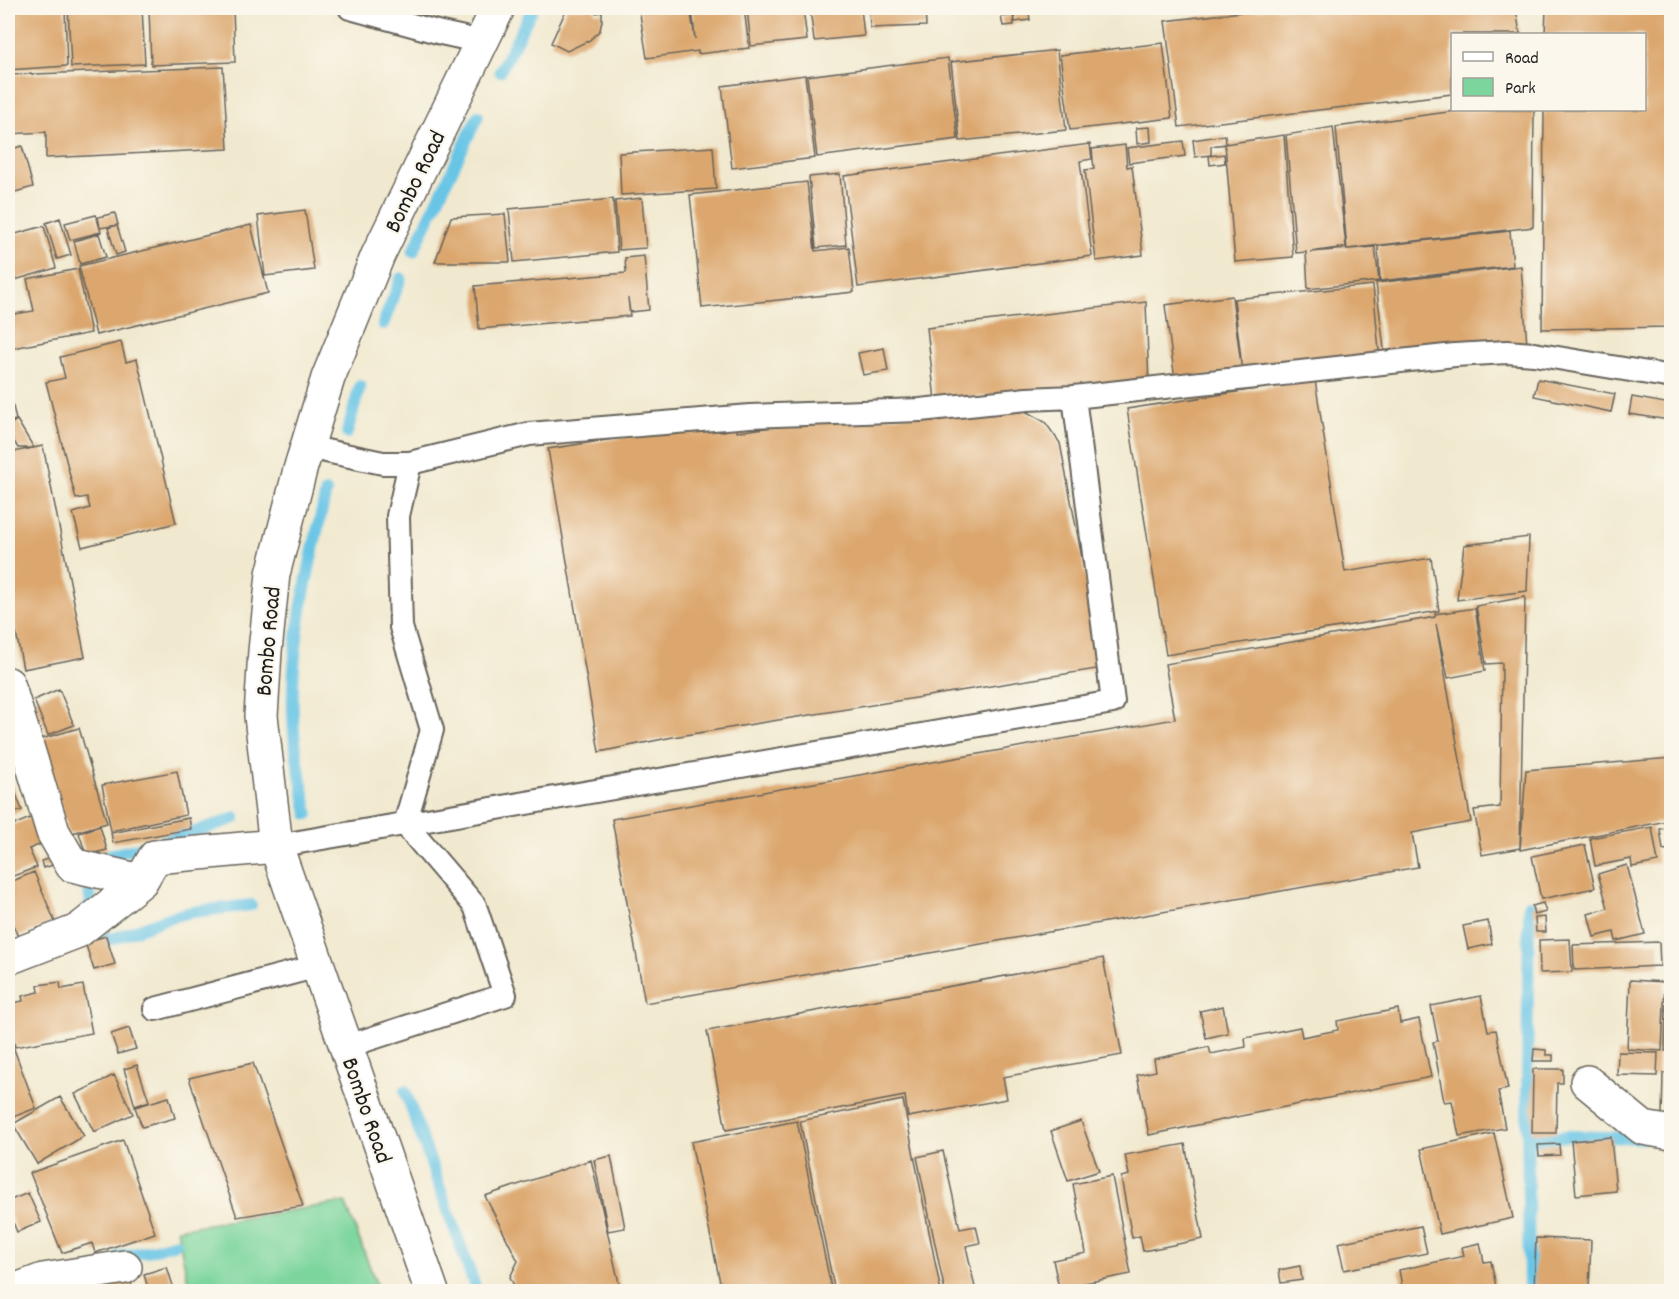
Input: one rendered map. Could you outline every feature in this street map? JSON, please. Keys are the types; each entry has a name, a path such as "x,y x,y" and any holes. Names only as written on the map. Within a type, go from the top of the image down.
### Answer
{"main road":[{"name":"Bombo Road","path":"432,1292 276,846 261,716 273,574 328,378 378,255 498,8"},
{"path":"8,684 53,832 72,865 141,881"},
{"path":"8,958 78,931 141,881 154,856 276,846"},
{"path":"1587,1082 1643,1128 1671,1133"},
{"path":"11,1292 43,1280 125,1267"}],"lane":[{"path":"350,8 482,42"},
{"path":"307,447 383,464 410,464 529,434 750,416 921,410 1027,399 1074,397 1455,355 1507,352 1534,354 1671,377"},
{"path":"276,846 1113,702 1074,397"},
{"path":"405,824 432,730 401,627 398,516 410,464"},
{"path":"345,1047 505,995 474,906 405,824"},
{"path":"155,1010 318,966"}],"green space":[{"path":"345,1202 379,1291 190,1291 177,1229"}],"building":[{"path":"8,8 65,8 67,66 8,70"},
{"path":"68,8 142,8 145,64 71,67"},
{"path":"149,8 233,8 235,62 151,65"},
{"path":"407,8 439,8 439,15 406,13"},
{"path":"567,8 593,8 596,13 602,12 602,21 600,30 590,40 567,51 551,43"},
{"path":"639,8 690,8 695,39 692,8 744,8 749,48 698,54 698,51 647,58"},
{"path":"747,8 803,8 807,40 751,46"},
{"path":"810,8 861,8 864,36 814,41"},
{"path":"869,8 925,8 926,26 870,28"},
{"path":"1006,8 1021,8 1022,13 1006,14"},
{"path":"1275,8 1516,8 1520,33 1451,33 1451,94 1179,127 1165,21"},
{"path":"1546,8 1672,8 1672,327 1542,329 1544,111 1646,111 1646,33 1545,33"},
{"path":"1029,13 1030,20 1015,22 1014,15"},
{"path":"1013,15 1014,25 1003,26 1001,17"},
{"path":"1163,43 1172,118 1070,130 1060,55"},
{"path":"1057,50 1066,130 960,141 951,62"},
{"path":"948,58 958,139 817,157 807,76"},
{"path":"223,67 228,149 46,158 46,132 8,134 8,75"},
{"path":"805,75 815,158 732,168 722,86"},
{"path":"1456,111 1534,111 1533,227 1347,249 1336,127"},
{"path":"1150,127 1151,142 1137,144 1136,128"},
{"path":"1333,127 1346,247 1310,252 1375,247 1379,281 1308,289 1306,252 1296,253 1286,135"},
{"path":"1225,135 1226,144 1211,146 1211,155 1195,157 1193,140"},
{"path":"1284,135 1293,257 1235,262 1225,144"},
{"path":"1183,141 1185,156 1129,163 1127,148"},
{"path":"1090,144 1092,159 1080,161 1092,256 858,287 844,176"},
{"path":"1125,145 1127,167 1132,166 1143,255 1096,261 1085,170 1094,169 1092,149"},
{"path":"22,146 33,187 8,194 8,150"},
{"path":"713,147 716,189 621,195 619,153"},
{"path":"1224,154 1225,163 1210,165 1209,156"},
{"path":"840,174 846,245 816,248 809,177"},
{"path":"807,182 815,251 849,247 854,292 702,308 690,195"},
{"path":"642,198 646,248 619,250 615,201"},
{"path":"613,199 617,252 514,262 509,209"},
{"path":"305,210 314,270 265,276 258,216"},
{"path":"115,213 118,225 100,228 98,217"},
{"path":"505,214 510,262 435,262 451,217"},
{"path":"96,215 101,232 70,240 65,223"},
{"path":"60,218 71,255 57,259 46,223"},
{"path":"117,225 125,252 116,255 108,228"},
{"path":"251,225 268,293 96,335 79,266"},
{"path":"44,226 56,268 8,282 8,236"},
{"path":"1510,231 1513,266 1380,281 1378,246"},
{"path":"99,234 106,257 80,264 74,241"},
{"path":"644,256 649,310 630,312 628,298 630,316 479,329 475,286 626,273 625,258"},
{"path":"1521,266 1527,345 1385,357 1376,283"},
{"path":"78,269 91,333 13,348 8,315 34,311 27,279"},
{"path":"1373,285 1380,362 1243,376 1234,299"},
{"path":"1232,296 1242,372 1175,380 1165,305"},
{"path":"1146,302 1149,385 935,400 927,328"},
{"path":"121,342 126,362 137,359 176,523 82,547 73,513 90,508 87,497 76,499 46,382 65,378 60,357"},
{"path":"884,348 888,371 863,375 858,353"},
{"path":"1538,379 1615,394 1611,412 1534,396"},
{"path":"1315,380 1345,572 1431,558 1439,611 1166,655 1127,409"},
{"path":"8,383 16,420 8,422"},
{"path":"1632,397 1671,404 1669,420 1629,414"},
{"path":"1018,407 1045,422 1060,443 1103,668 673,737 599,752 548,449 705,425 721,432 737,427 737,432 800,423"},
{"path":"17,420 34,448 18,448 8,432 8,426"},
{"path":"43,446 85,657 23,669 8,590 8,453"},
{"path":"1529,537 1527,591 1457,600 1464,545"},
{"path":"1525,597 1520,848 1482,855 1474,810 1500,807 1502,663 1486,664 1476,606"},
{"path":"1475,608 1485,671 1448,678 1436,624 1471,822 1412,833 1418,867 645,1003 612,819 1175,719 1165,664"},
{"path":"59,689 74,725 48,735 34,700"},
{"path":"79,728 107,823 69,834 41,739"},
{"path":"1672,758 1672,820 1520,850 1526,770"},
{"path":"177,771 186,815 111,831 102,785"},
{"path":"8,773 22,810 8,815"},
{"path":"40,814 41,844 29,849 37,867 8,878 8,827"},
{"path":"189,818 191,829 113,843 111,833"},
{"path":"100,826 107,850 86,855 79,833"},
{"path":"1652,827 1658,862 1632,867 1631,859 1595,866 1590,838"},
{"path":"1672,827 1672,849 1663,850 1660,829"},
{"path":"1585,845 1595,888 1541,899 1532,856"},
{"path":"51,858 53,865 43,868 41,861"},
{"path":"1627,865 1645,934 1616,941 1614,932 1594,937 1588,914 1608,908 1598,874"},
{"path":"34,872 55,922 18,937 8,912 8,883"},
{"path":"1543,903 1546,912 1534,915 1532,906"},
{"path":"1545,917 1546,932 1536,932 1535,918"},
{"path":"1488,921 1492,944 1468,949 1463,926"},
{"path":"106,936 115,964 94,970 85,942"},
{"path":"1570,939 1572,972 1540,973 1539,940"},
{"path":"1659,942 1660,966 1574,970 1573,945"},
{"path":"1103,958 1122,1055 1003,1077 1007,1099 908,1117 905,1096 726,1130 707,1031"},
{"path":"1630,980 1665,982 1662,1051 1627,1049"},
{"path":"60,982 61,989 83,985 92,1033 15,1047 8,1004 23,1001 22,996 39,992 38,985"},
{"path":"1481,996 1488,1031 1496,1030 1508,1089 1498,1091 1505,1128 1459,1136 1452,1101 1444,1102 1433,1042 1438,1041 1431,1006"},
{"path":"1672,1003 1672,1049 1665,1051 1666,1004"},
{"path":"1223,1006 1228,1033 1206,1038 1200,1011"},
{"path":"1398,1009 1400,1023 1419,1019 1431,1077 1149,1135 1137,1075 1156,1071 1154,1059 1209,1047 1211,1054 1246,1047 1245,1038 1300,1027 1302,1037 1338,1030 1337,1021"},
{"path":"129,1028 136,1049 118,1054 111,1034"},
{"path":"8,1033 36,1108 8,1119"},
{"path":"1534,1049 1546,1050 1546,1055 1553,1055 1553,1061 1533,1061"},
{"path":"1618,1052 1658,1053 1657,1076 1617,1075"},
{"path":"253,1063 303,1206 237,1217 189,1078"},
{"path":"137,1065 149,1101 135,1106 124,1069"},
{"path":"1533,1069 1563,1069 1563,1083 1557,1083 1556,1133 1532,1133"},
{"path":"1663,1073 1672,1073 1672,1116 1662,1116"},
{"path":"114,1075 133,1114 94,1132 75,1094"},
{"path":"60,1097 84,1136 37,1164 13,1124"},
{"path":"169,1097 175,1118 142,1127 135,1107"},
{"path":"903,1100 941,1292 835,1292 800,1121"},
{"path":"797,1121 832,1292 722,1292 691,1142"},
{"path":"1081,1121 1099,1171 1068,1181 1051,1131"},
{"path":"1494,1133 1513,1218 1440,1234 1421,1149"},
{"path":"1611,1137 1616,1191 1576,1195 1571,1141"},
{"path":"123,1140 155,1233 95,1253 92,1243 62,1253 30,1173"},
{"path":"1185,1144 1203,1239 1143,1251 1140,1236 1132,1238 1121,1177 1129,1175 1125,1155"},
{"path":"1559,1144 1560,1155 1539,1156 1538,1145"},
{"path":"943,1151 960,1229 976,1226 980,1243 966,1246 976,1292 945,1292 917,1157"},
{"path":"611,1156 625,1228 608,1231 594,1160"},
{"path":"591,1160 621,1292 517,1292 510,1277 518,1261 485,1196"},
{"path":"1112,1176 1131,1274 1059,1288 1053,1260 1086,1253 1073,1184"},
{"path":"28,1193 41,1222 17,1232 8,1210 8,1201"},
{"path":"1421,1226 1427,1253 1344,1270 1338,1243"},
{"path":"1536,1238 1591,1240 1589,1291 1534,1289"},
{"path":"1480,1243 1484,1262 1491,1261 1497,1292 1403,1292 1399,1270 1464,1256 1462,1247"},
{"path":"1300,1266 1302,1280 1281,1283 1279,1270"},
{"path":"167,1267 175,1292 149,1292 144,1274"},
{"path":"130,1279 134,1292 91,1292 90,1288"}],"waterway":[{"path":"500,71 533,8"},
{"path":"413,252 478,116"},
{"path":"383,324 401,278"},
{"path":"347,433 360,386"},
{"path":"308,814 296,751 293,686 299,620 326,492"},
{"path":"90,859 163,842 235,818"},
{"path":"84,911 91,908 87,870"},
{"path":"83,940 104,936 112,939 171,917 192,912 251,905"},
{"path":"1529,905 1527,1093 1529,1292"},
{"path":"405,1091 477,1292"},
{"path":"1528,1140 1568,1136 1643,1138"},
{"path":"119,1257 176,1243"}]}
